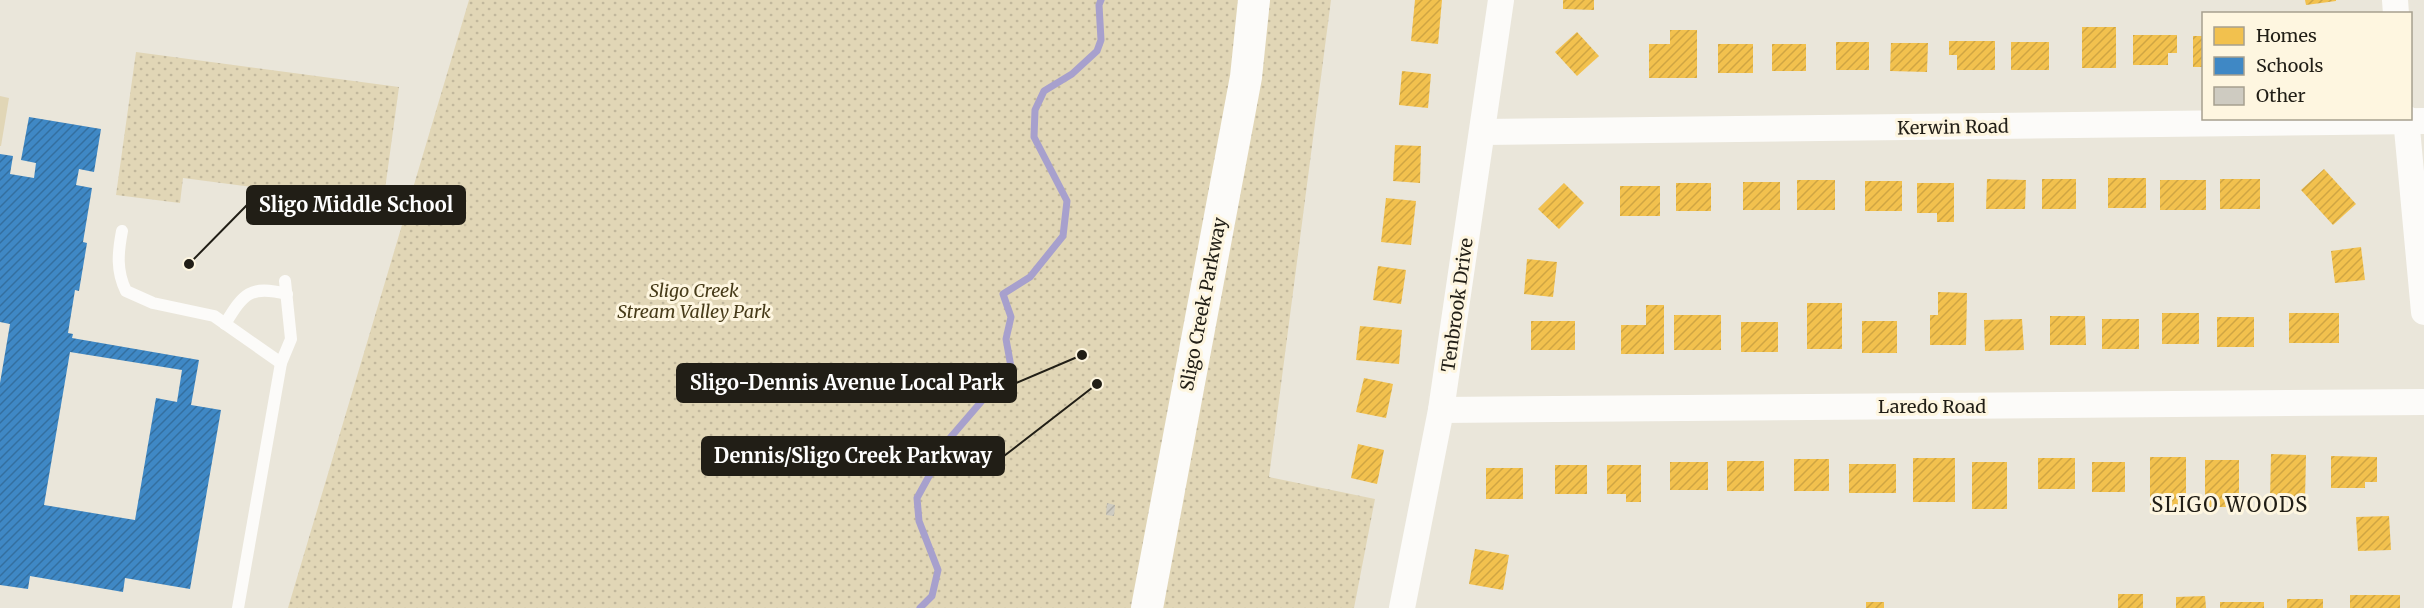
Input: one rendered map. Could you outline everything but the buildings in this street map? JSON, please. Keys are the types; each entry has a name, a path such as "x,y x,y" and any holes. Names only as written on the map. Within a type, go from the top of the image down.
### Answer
{"street":[{"name":"Sligo Creek Parkway","path":"1147,608 1246,77 1254,0"},
{"name":"Tenbrook Drive","path":"1402,608 1441,410 1501,0"},
{"name":"Kerwin Road","path":"1483,132 2412,121"},
{"path":"2412,121 2424,312"},
{"name":"Laredo Road","path":"1441,410 2424,402"}],"lane":[{"path":"122,231 118,254 119,279 126,291 153,303 214,316 281,363"},
{"path":"238,608 281,363 291,339 285,281"},
{"path":"225,324 241,299 264,289 287,294"}],"green space":[{"name":"Sligo Creek Stream Valley Park","path":"469,0 1331,0 1269,477 1375,499 1354,608 288,608"},
{"path":"136,52 399,87 383,204 183,178 180,203 116,195"},
{"path":"0,96 9,98 1,146 0,146"}],"waterway":[{"path":"920,608 932,596 938,570 919,521 917,498 950,438 1011,367 1006,339 1011,317 1003,294 1030,277 1063,236 1067,201 1034,137 1035,110 1044,91 1072,74 1097,51 1101,40 1099,5 1101,0"}],"place":[{"name":"Sligo Middle School","path":"189,264"},
{"name":"Sligo-Dennis Avenue Local Park","path":"1082,355"},
{"name":"Dennis/Sligo Creek Parkway","path":"1097,384"}],"district":[{"name":"SLIGO WOODS","path":"2230,504"}]}
